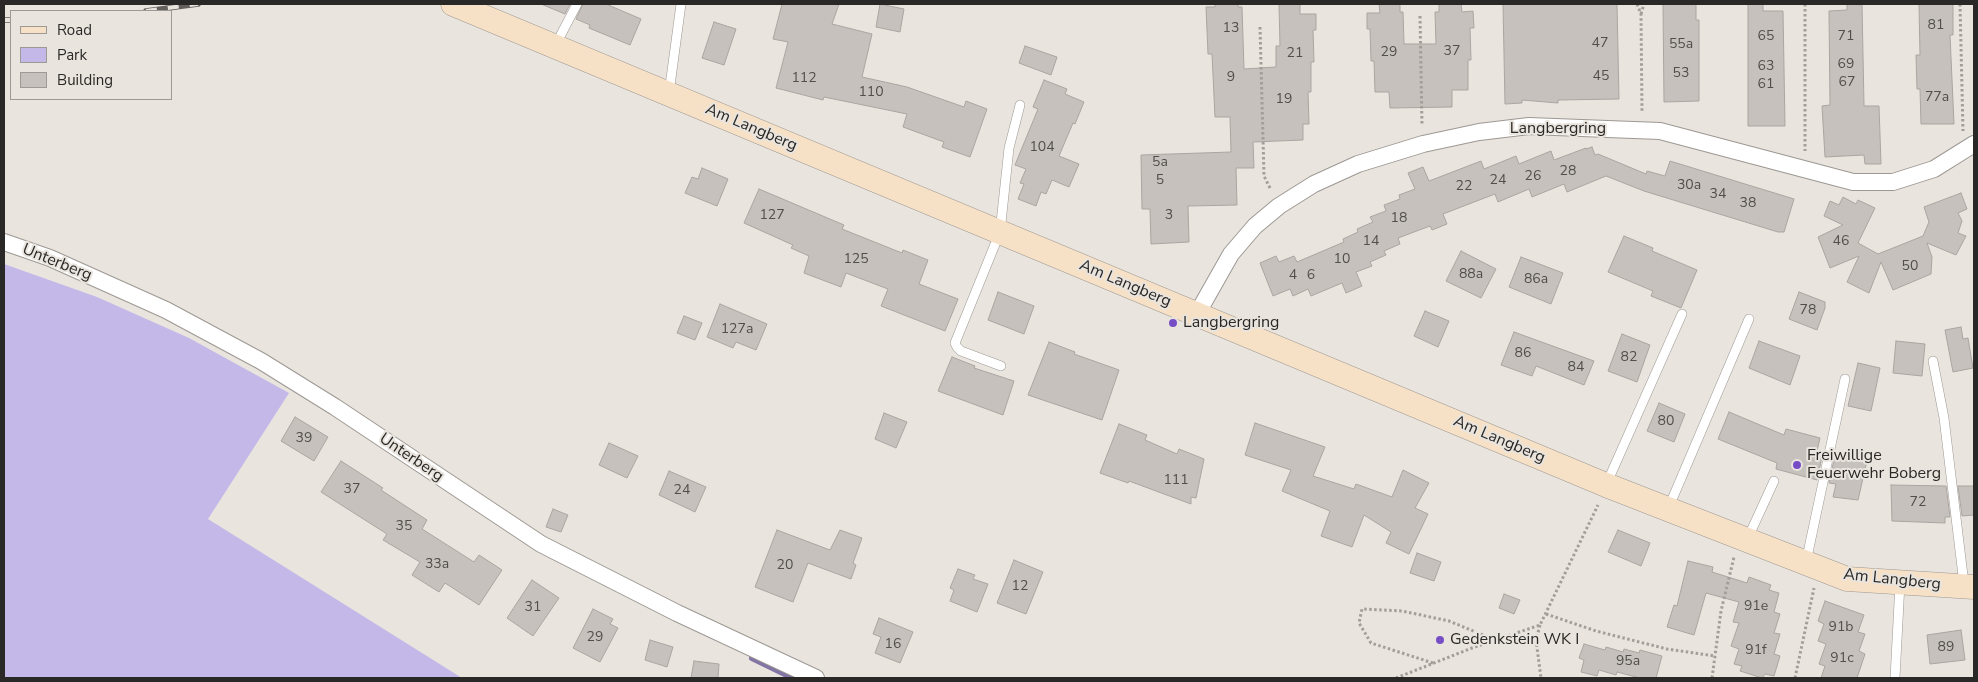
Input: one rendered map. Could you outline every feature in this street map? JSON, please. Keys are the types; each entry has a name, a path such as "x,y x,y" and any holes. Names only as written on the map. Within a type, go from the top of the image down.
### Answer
{"street":[{"name":"Am Langberg","path":"453,4 1606,485 1812,566 1847,579 1969,587"},
{"name":"Langbergring","path":"1197,314 1231,254 1255,226 1279,206 1314,184 1358,164 1423,144 1479,132 1529,126 1660,131 1853,182 1893,182 1934,169 1969,148"},
{"name":"Unterberg","path":"4,242 50,258 166,310 261,361 335,406 541,544 676,613 816,678"}],"lane":[{"path":"554,46 577,4"},
{"path":"669,93 681,4"},
{"path":"1001,366 961,351 955,343 1000,232 1009,148 1020,105"},
{"path":"1606,485 1682,314"},
{"path":"1668,509 1749,319"},
{"path":"1933,361 1944,418 1969,587"},
{"path":"1812,566 1845,379"},
{"path":"1742,538 1774,481"},
{"path":"1895,678 1900,583"}],"path":[{"path":"1637,4 1641,14"},
{"path":"1643,130 1641,14 1644,4"},
{"path":"1805,4 1806,169"},
{"path":"1960,4 1969,148"},
{"path":"1420,16 1423,144"},
{"path":"1260,27 1264,176 1279,206"},
{"path":"1541,678 1536,640 1540,625 1592,520"},
{"path":"1712,678 1721,611 1742,538"},
{"path":"1795,678 1812,566"},
{"path":"1433,664 1371,643 1360,623 1362,609 1402,611 1449,621 1495,640"},
{"path":"1546,614 1667,649 1715,656"},
{"path":"1396,678 1540,625"}],"green space":[{"path":"4,264 97,297 189,338 289,393 208,519 462,678 4,678"}],"building":[{"path":"541,4 570,4 565,14"},
{"path":"583,4 606,4 641,19 630,45 589,28 590,25 576,19"},
{"path":"782,4 839,4 832,24 872,34 862,77 907,87 964,107 966,101 987,109 970,157 942,147 944,142 903,127 907,114 824,97 823,100 776,88 788,42 773,39"},
{"path":"880,4 904,9 900,32 876,27"},
{"path":"1215,4 1238,4 1238,7 1242,7 1244,69 1276,67 1276,46 1280,46 1279,4 1300,4 1300,14 1316,14 1316,30 1313,30 1314,62 1311,62 1311,92 1308,92 1309,124 1303,124 1303,140 1253,142 1254,168 1236,168 1237,205 1188,206 1189,242 1151,244 1150,209 1142,209 1141,155 1231,152 1230,117 1215,117 1212,54 1208,54 1206,7 1215,7"},
{"path":"1379,4 1400,4 1400,12 1403,12 1404,44 1436,44 1435,12 1439,12 1439,4 1461,4 1462,12 1473,11 1474,28 1470,28 1471,60 1468,60 1468,90 1452,90 1452,107 1390,108 1389,92 1375,92 1374,61 1371,61 1370,29 1367,29 1367,13 1380,13"},
{"path":"1503,4 1617,4 1619,99 1558,100 1558,103 1522,100 1522,103 1505,104"},
{"path":"1663,4 1696,4 1696,20 1699,20 1699,101 1664,102"},
{"path":"1748,4 1763,4 1763,11 1783,11 1785,126 1748,126"},
{"path":"1847,4 1862,4 1864,106 1879,106 1881,164 1865,164 1864,155 1825,157 1822,106 1830,105 1829,11 1847,10"},
{"path":"1919,4 1953,4 1953,35 1950,35 1954,124 1921,124 1920,89 1917,89 1916,55 1920,55"},
{"path":"714,22 736,29 724,65 702,58"},
{"path":"1025,46 1057,57 1051,75 1019,63"},
{"path":"1044,80 1067,89 1065,94 1084,102 1059,156 1079,164 1069,187 1052,180 1046,194 1041,192 1036,206 1018,199 1024,184 1020,183 1026,169 1015,165 1038,109 1033,107"},
{"path":"1592,147 1595,155 1598,154 1646,174 1647,171 1665,176 1670,161 1794,199 1784,232 1778,232 1644,191 1606,176 1567,192 1564,184 1532,197 1529,189 1498,202 1495,194 1443,214 1447,224 1432,230 1430,226 1398,238 1400,244 1384,251 1386,255 1370,262 1372,266 1356,272 1362,286 1346,293 1342,283 1311,296 1308,289 1293,296 1290,289 1273,296 1260,263 1276,256 1279,262 1294,256 1297,262 1344,242 1343,239 1358,232 1357,229 1373,222 1370,217 1386,211 1384,205 1400,199 1399,195 1415,189 1408,173 1423,167 1429,181 1481,161 1484,169 1516,156 1519,164 1551,151 1554,160"},
{"path":"702,168 728,179 717,206 685,193 692,177 698,179"},
{"path":"759,189 844,225 842,229 902,253 903,250 928,260 919,284 958,299 945,331 881,306 888,289 846,273 841,287 804,273 809,256 791,248 793,245 744,223"},
{"path":"1961,193 1967,209 1958,213 1962,221 1958,233 1966,236 1956,255 1927,243 1932,257 1931,274 1893,290 1881,262 1869,293 1847,282 1859,256 1830,268 1818,237 1843,225 1824,216 1830,201 1839,205 1843,197 1856,204 1858,200 1875,208 1858,243 1878,254 1923,236 1929,222 1924,207"},
{"path":"1624,236 1653,248 1652,251 1697,270 1681,308 1651,296 1653,291 1608,272"},
{"path":"1461,251 1496,269 1481,298 1446,281"},
{"path":"1521,257 1563,273 1551,304 1509,287"},
{"path":"998,292 1034,306 1024,334 988,320"},
{"path":"1799,292 1825,302 1825,308 1817,330 1789,319"},
{"path":"720,304 767,324 756,350 736,342 733,348 707,337"},
{"path":"1425,311 1449,321 1438,347 1414,336"},
{"path":"684,316 702,323 695,340 677,333"},
{"path":"1961,327 1963,339 1968,338 1973,368 1953,372 1945,330"},
{"path":"1514,332 1594,361 1584,385 1536,366 1532,376 1501,365"},
{"path":"1622,334 1650,345 1637,382 1608,371"},
{"path":"1759,341 1800,356 1790,385 1749,368"},
{"path":"1896,341 1925,344 1922,376 1893,373"},
{"path":"1049,342 1075,352 1074,354 1119,370 1102,420 1028,395"},
{"path":"952,357 975,366 974,368 1014,381 1003,415 938,391"},
{"path":"1858,363 1880,368 1871,411 1848,406"},
{"path":"1659,403 1685,414 1674,442 1647,431"},
{"path":"1729,412 1784,435 1786,429 1820,438 1817,451 1823,452 1817,480 1776,469 1777,463 1718,439"},
{"path":"884,413 907,422 896,448 875,439"},
{"path":"295,417 328,437 314,461 281,441"},
{"path":"1255,423 1325,447 1313,476 1354,489 1356,484 1392,497 1403,470 1429,483 1415,508 1428,514 1409,554 1386,543 1391,532 1364,515 1352,547 1321,536 1330,511 1282,491 1291,470 1245,455"},
{"path":"1119,424 1147,435 1145,440 1177,454 1179,449 1204,459 1196,498 1191,497 1191,504 1129,481 1128,483 1100,473"},
{"path":"609,443 638,456 627,478 599,465"},
{"path":"1835,455 1867,461 1858,500 1833,497 1836,484 1829,483"},
{"path":"341,461 427,520 422,529 474,562 479,555 502,570 479,605 445,583 439,592 412,575 420,562 383,540 387,534 321,492"},
{"path":"669,471 706,487 695,512 659,495"},
{"path":"1891,485 1946,486 1950,517 1945,517 1945,523 1892,521"},
{"path":"1958,486 1974,486 1974,515 1962,516"},
{"path":"553,509 568,515 561,532 546,527"},
{"path":"777,530 830,550 840,530 862,538 853,563 856,565 851,579 808,563 793,602 755,587"},
{"path":"1618,530 1650,543 1641,566 1608,552"},
{"path":"1417,553 1441,562 1434,581 1410,573"},
{"path":"1014,560 1043,572 1026,614 997,603"},
{"path":"1688,561 1713,567 1712,572 1747,583 1749,577 1771,585 1769,590 1779,593 1774,612 1780,614 1774,633 1780,634 1774,654 1780,656 1774,676 1765,674 1762,678 1740,671 1742,666 1734,664 1739,649 1731,646 1739,623 1733,622 1739,602 1706,593 1694,635 1667,627 1674,605 1677,606"},
{"path":"958,569 975,575 973,579 988,584 977,612 950,601 954,590 950,588"},
{"path":"532,580 559,598 533,636 507,618"},
{"path":"1504,594 1520,600 1514,614 1499,608"},
{"path":"1825,601 1864,615 1858,632 1865,634 1859,651 1865,654 1857,678 1821,678 1825,666 1819,664 1826,644 1818,641 1824,624 1818,621"},
{"path":"593,609 613,619 610,624 618,628 600,662 573,648"},
{"path":"879,618 913,632 900,663 875,653 881,637 873,634"},
{"path":"1961,630 1965,660 1930,664 1927,635"},
{"path":"650,640 673,647 667,667 645,660"},
{"path":"1584,644 1605,650 1606,647 1623,652 1624,649 1639,653 1640,650 1662,656 1656,678 1640,678 1617,672 1616,675 1599,670 1597,676 1581,672 1584,660 1579,658"},
{"path":"694,661 719,664 718,678 691,678"}],"waterway":[{"path":"752,658 791,677"}],"railway":[{"path":"153,10 198,4"},
{"path":"4,20 10,20"}],"place":[{"name":"Langbergring","path":"1173,323"},
{"name":"Freiwillige Feuerwehr Boberg","path":"1797,465"},
{"name":"Gedenkstein WK I","path":"1440,640"}]}
